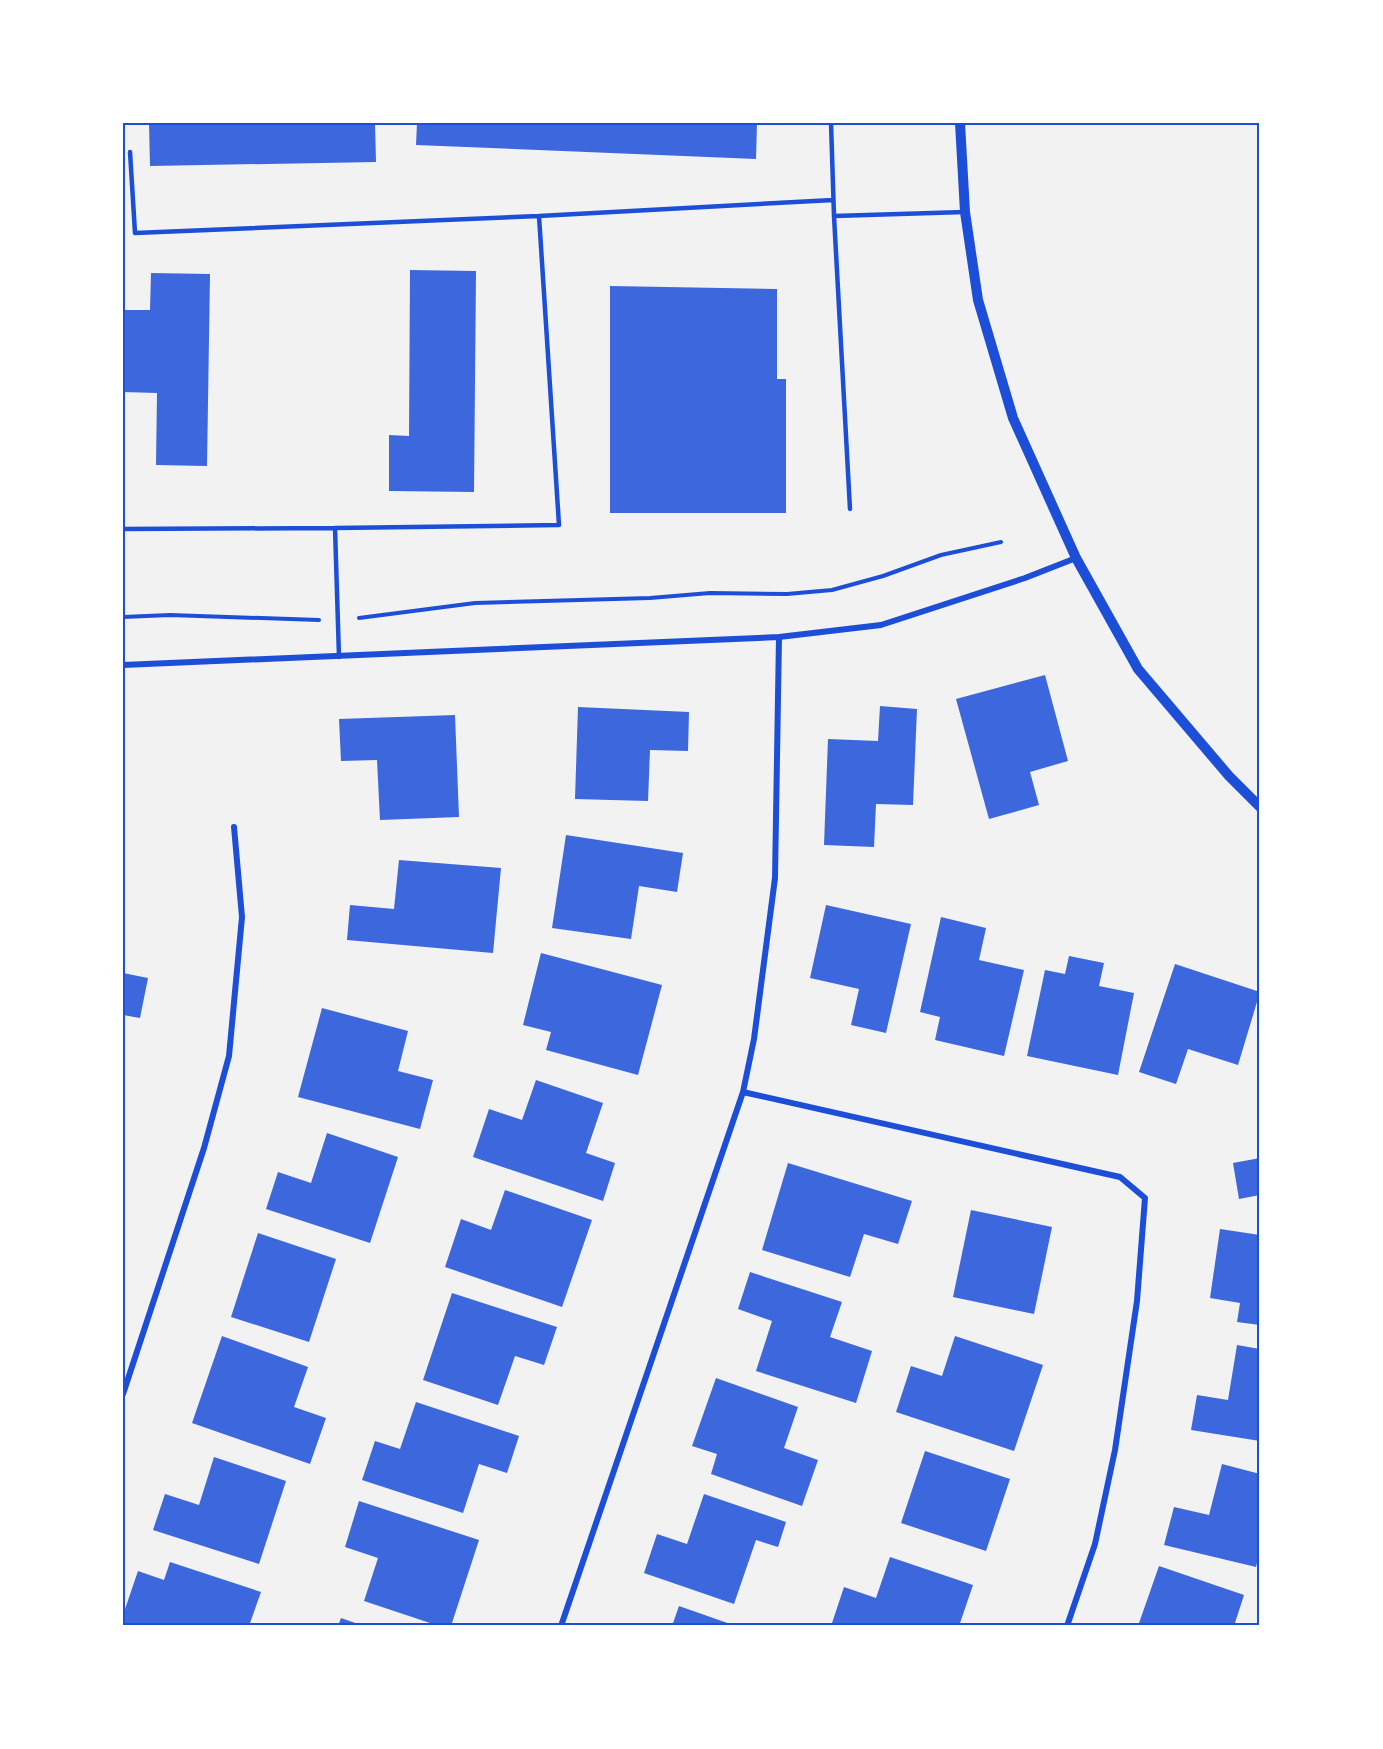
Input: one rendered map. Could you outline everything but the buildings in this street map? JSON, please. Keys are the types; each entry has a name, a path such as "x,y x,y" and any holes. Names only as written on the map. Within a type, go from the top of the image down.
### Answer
{"street":[{"path":"960,123 965,212 978,300 1013,418 1076,558 1138,669 1229,776 1260,807"},
{"path":"123,665 779,637 881,625 1025,578 1076,558"},
{"path":"561,1626 743,1092 754,1040 776,878 779,637"},
{"path":"123,1394 204,1148 229,1056 242,917 234,827"},
{"path":"743,1092 1120,1178 1144,1198 1137,1301 1115,1450 1095,1544 1067,1626"}],"lane":[{"path":"831,123 850,509"},
{"path":"130,152 135,233 539,216 833,200"},
{"path":"834,216 965,212"},
{"path":"123,530 560,525 539,216"},
{"path":"335,528 339,657"}],"path":[{"path":"123,617 170,615 337,621 475,603 650,598 710,593 787,594 832,590 883,576 941,555 1001,542"}]}
